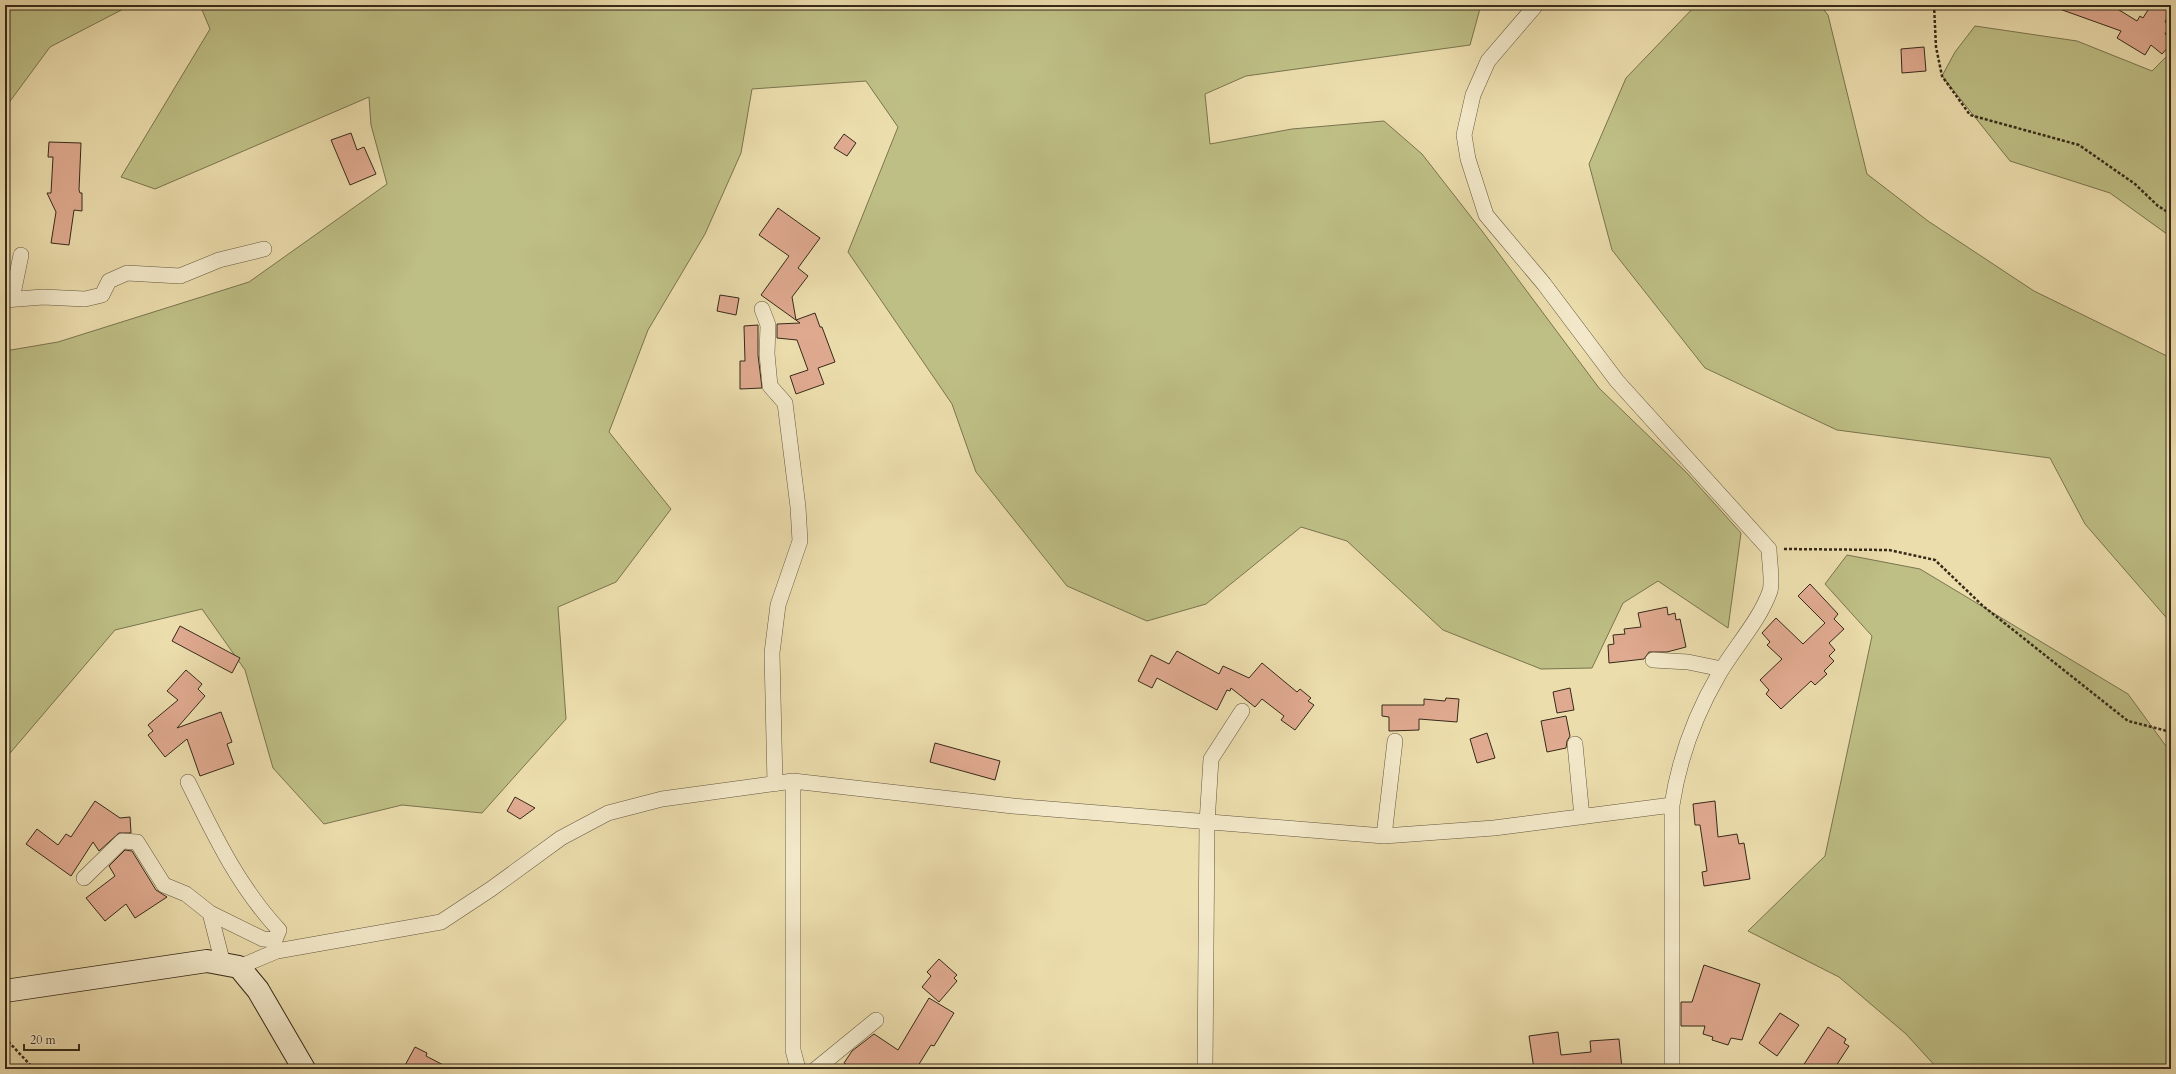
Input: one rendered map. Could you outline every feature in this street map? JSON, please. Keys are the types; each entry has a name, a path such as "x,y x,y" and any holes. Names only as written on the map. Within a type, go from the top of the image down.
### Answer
{"street":[{"path":"1536,5 1488,60 1473,95 1464,135 1468,159 1486,215 1544,284 1617,381 1769,549 1770,590 1743,640 1722,669 1698,715 1684,750 1677,775 1672,805 1672,1069"},
{"path":"21,255 9,299 43,297 85,299 102,295 109,281 127,273 180,276 219,260 264,249"},
{"path":"762,309 768,325 767,354 770,386 785,403 798,507 800,541 778,605 772,653 775,784"},
{"path":"1653,660 1688,662 1722,669"},
{"path":"1205,1069 1207,823 1211,759 1242,711"},
{"path":"1384,836 1396,741"},
{"path":"1575,744 1582,817"},
{"path":"793,781 793,1050 798,1069"},
{"path":"5,991 207,961 231,965 277,951 441,922 491,889 561,838 608,813 662,799 793,781 1014,806 1207,823 1384,836 1494,828 1672,805"},
{"path":"84,878 122,840 137,842 164,885 186,894 210,914 264,939 275,940 279,930 263,913 233,870 188,782"},
{"path":"210,914 231,965 258,990 304,1069"},
{"path":"816,1069 876,1020"}],"path":[{"path":"1934,5 1936,46 1942,76 1970,115 2079,145 2135,184 2158,206 2171,214"},
{"path":"1769,549 1889,550 1935,560 1983,606 2128,721 2171,732"},
{"path":"5,1038 34,1069"}],"green space":[{"path":"5,5 131,5 50,47 5,108"},
{"path":"200,5 1481,5 1470,45 1246,76 1205,94 1210,144 1292,129 1384,121 1422,154 1482,231 1599,388 1687,473 1741,533 1728,628 1658,581 1623,603 1592,668 1541,669 1443,630 1347,541 1301,527 1206,604 1147,621 1067,586 976,472 952,404 848,252 898,127 866,81 752,89 741,153 705,234 648,330 609,432 671,509 616,582 558,607 566,719 482,813 402,805 324,824 273,768 245,670 202,609 115,630 5,759 5,351 58,342 249,282 387,184 371,125 369,97 155,189 121,177 210,29"},
{"path":"1696,5 1820,5 1828,15 1867,174 1928,221 2034,291 2171,358 2171,623 2085,524 2050,458 1837,430 1705,368 1612,250 1589,164 1626,78"},
{"path":"1975,26 2077,41 2152,71 2171,52 2171,237 2110,193 2010,161 1942,76 1955,52"},
{"path":"1847,555 1920,569 2128,694 2171,753 2171,1069 1938,1069 1906,1034 1839,977 1748,931 1825,856 1872,636 1825,584"}],"building":[{"path":"2054,5 2111,5 2137,21 2140,16 2143,18 2151,5 2164,5 2171,9 2165,22 2170,25 2165,34 2171,39 2171,44 2162,54 2151,45 2145,55 2117,38 2121,31 2054,7"},
{"path":"1924,47 1926,71 1902,73 1901,49"},
{"path":"351,133 357,150 364,147 376,174 350,185 331,140"},
{"path":"844,134 856,143 847,156 834,148"},
{"path":"49,142 81,143 79,190 80,193 82,193 82,211 74,210 69,245 51,243 56,212 47,193 51,193 53,157 48,157"},
{"path":"778,208 820,238 798,268 808,276 792,297 796,320 815,313 835,362 818,368 824,384 796,394 790,376 808,370 797,340 777,338 777,324 800,323 761,295 789,256 759,235"},
{"path":"720,295 739,298 736,315 717,311"},
{"path":"758,325 758,355 762,388 740,389 740,361 745,361 744,326"},
{"path":"1810,584 1838,614 1834,619 1844,629 1829,643 1835,650 1829,656 1834,661 1824,671 1827,674 1815,685 1811,681 1781,709 1766,694 1769,690 1760,680 1782,659 1767,645 1770,642 1762,633 1776,618 1803,644 1825,623 1798,596"},
{"path":"1667,607 1668,615 1675,613 1676,620 1680,619 1686,647 1667,652 1649,652 1644,659 1609,663 1608,645 1614,644 1613,635 1625,634 1624,629 1641,627 1638,613"},
{"path":"180,626 240,658 232,673 172,641"},
{"path":"1177,651 1219,674 1223,666 1249,678 1262,663 1297,692 1300,689 1311,698 1308,701 1314,705 1295,730 1281,720 1284,716 1262,699 1255,707 1231,688 1230,691 1227,690 1217,710 1157,678 1152,688 1138,681 1151,655 1169,664"},
{"path":"186,670 202,684 198,689 205,696 177,728 221,712 232,742 227,744 234,764 200,776 187,739 165,757 148,735 153,731 148,725 178,700 167,691"},
{"path":"1570,688 1574,710 1557,713 1553,692"},
{"path":"1446,698 1459,699 1457,722 1419,719 1419,730 1389,731 1389,717 1382,716 1382,705 1424,705 1424,699 1445,701"},
{"path":"1566,716 1570,736 1567,741 1566,748 1547,752 1541,721"},
{"path":"1487,733 1495,758 1477,763 1470,739"},
{"path":"935,743 1000,761 995,780 930,762"},
{"path":"515,797 535,808 520,819 507,811"},
{"path":"95,801 120,818 130,817 131,833 119,833 99,851 93,842 71,876 26,844 37,829 58,845 66,834 71,837"},
{"path":"1715,801 1718,837 1737,834 1739,844 1744,843 1750,879 1704,886 1702,872 1707,871 1700,825 1695,825 1693,804"},
{"path":"125,850 132,851 156,890 167,897 135,918 126,904 105,921 86,898 115,876 109,866"},
{"path":"939,959 957,975 954,978 957,981 939,1002 922,987 931,976 927,972"},
{"path":"1704,965 1760,984 1742,1040 1731,1038 1728,1045 1712,1040 1713,1037 1703,1034 1705,1026 1681,1026 1681,1002 1692,1002"},
{"path":"929,998 954,1013 934,1046 931,1045 916,1069 854,1069 844,1063 852,1051 874,1034 898,1050"},
{"path":"1780,1013 1799,1025 1777,1056 1759,1043"},
{"path":"1828,1027 1846,1039 1844,1043 1849,1046 1834,1069 1801,1069"},
{"path":"1558,1032 1561,1055 1591,1052 1590,1041 1619,1039 1622,1069 1534,1069 1529,1036"},
{"path":"415,1047 427,1053 426,1056 451,1069 403,1069"}]}
